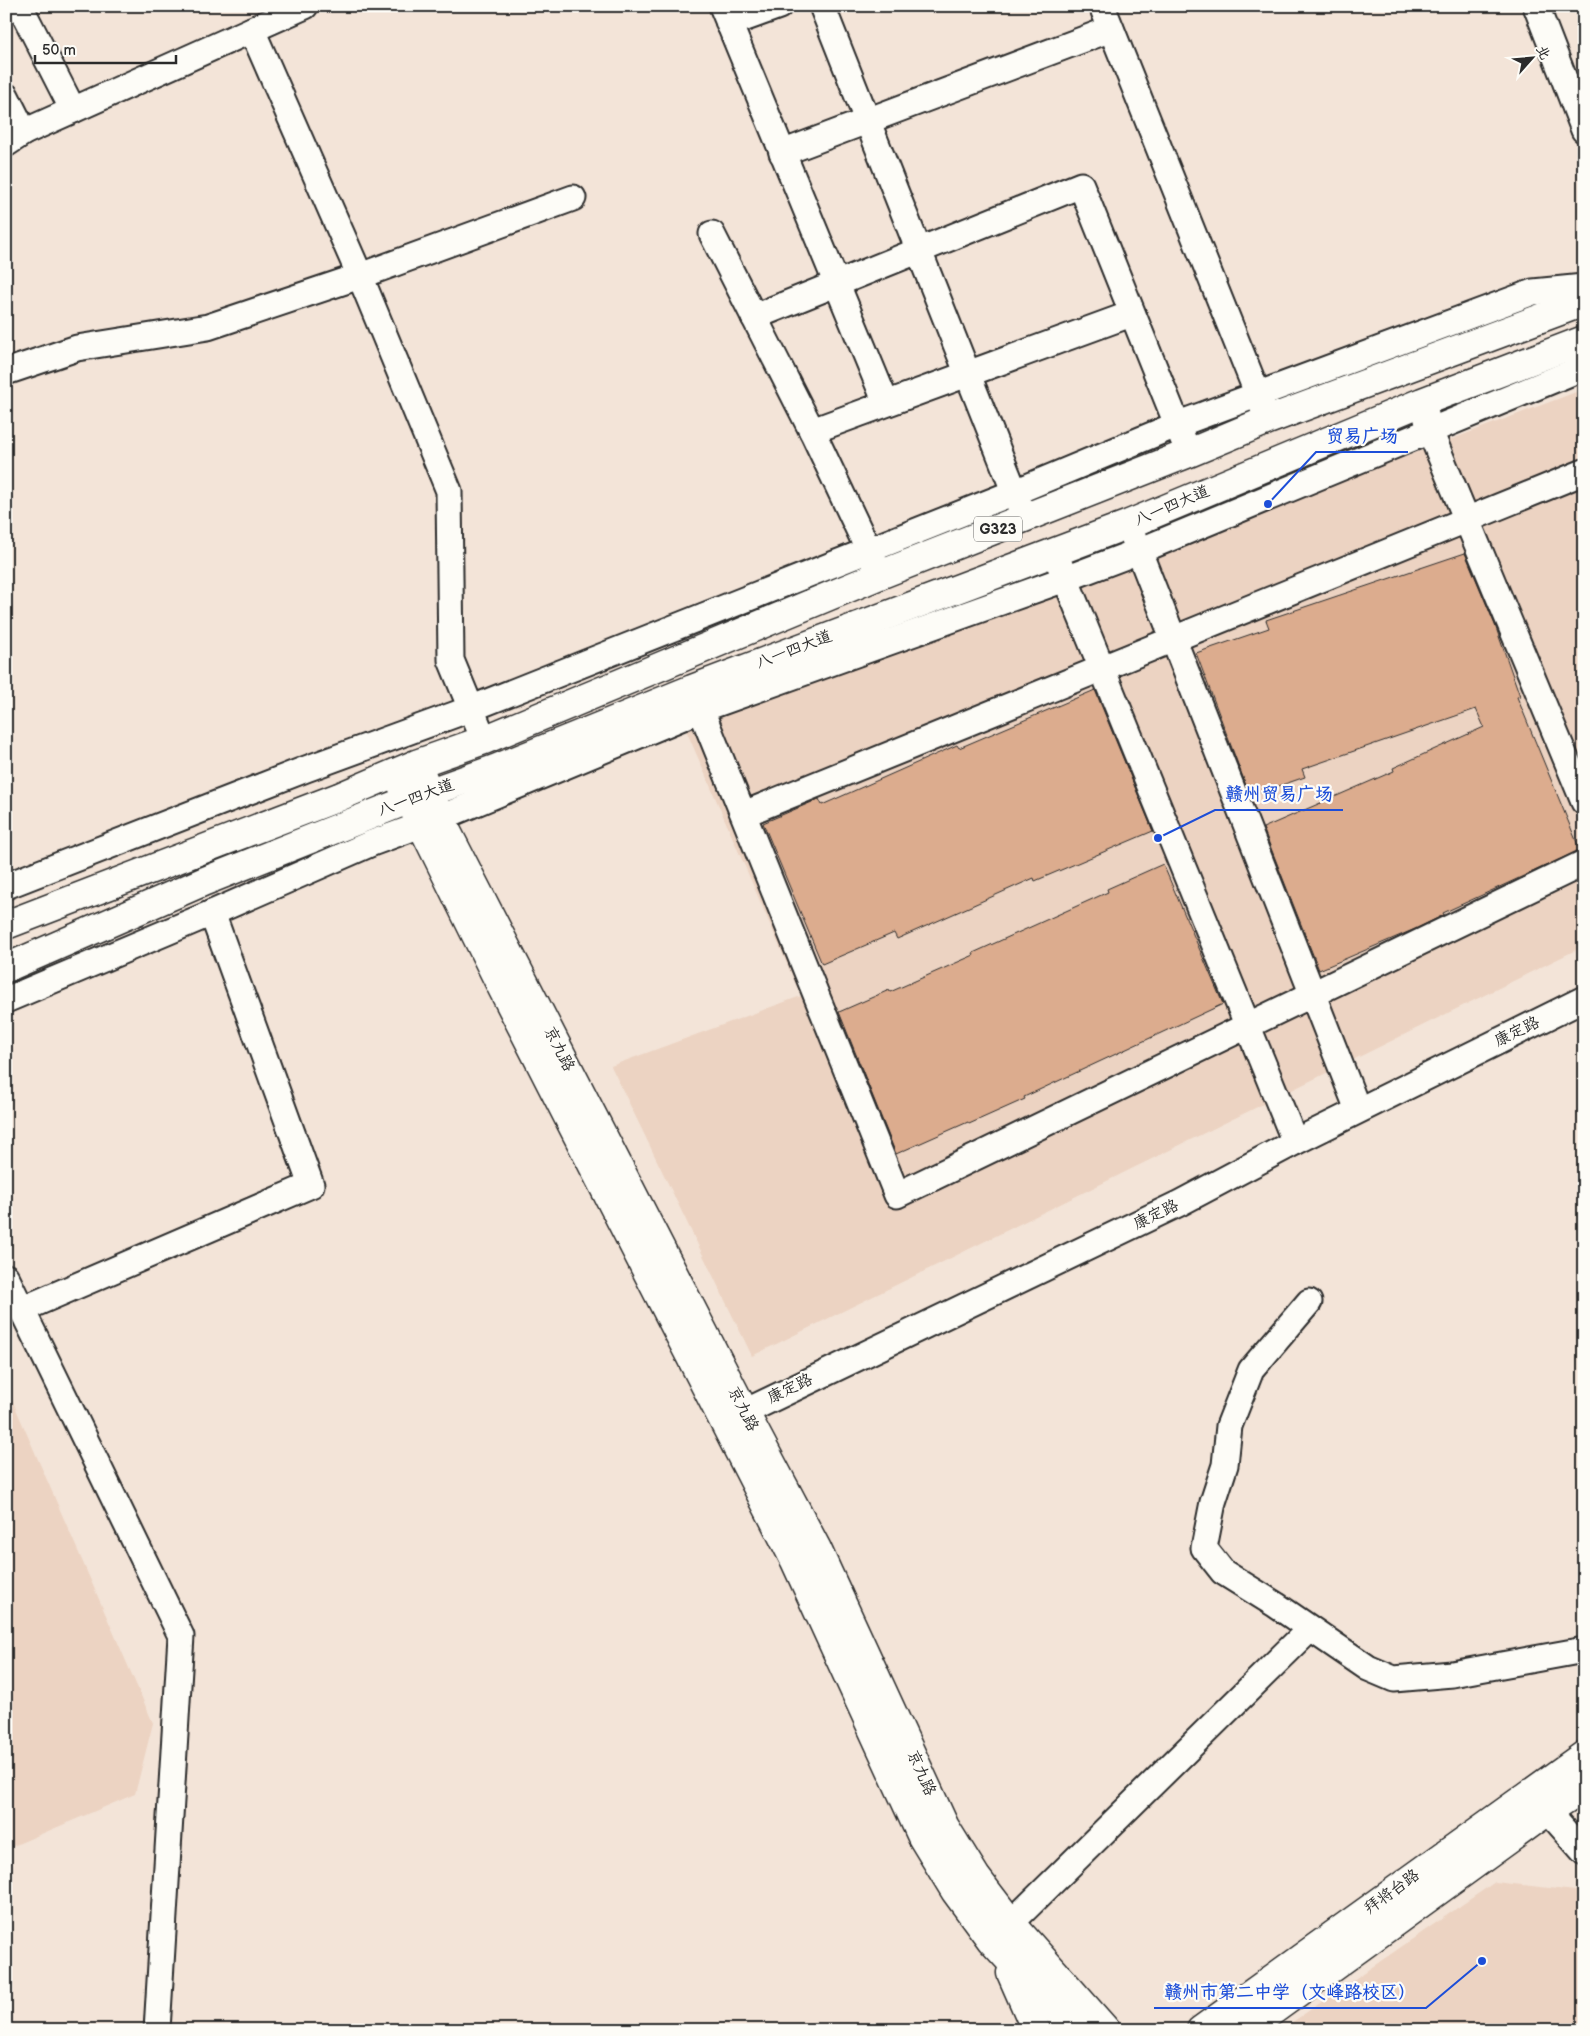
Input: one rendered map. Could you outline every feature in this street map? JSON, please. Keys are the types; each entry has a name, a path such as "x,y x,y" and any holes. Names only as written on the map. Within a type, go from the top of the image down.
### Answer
{"main road":[{"name":"八一四大道","path":"6,925 339,797 406,768 484,740 882,574 1268,420 1584,302"},
{"name":"八一四大道","path":"6,968 205,881 418,796 697,699 1055,552 1129,524 1422,402 1584,340"},
{"name":"京九路","path":"406,768 430,822 734,1416 817,1549 945,1827 976,1877 1001,1931 1074,2030"},
{"name":"拜将台路","path":"1246,2030 1542,1800 1584,1755"},
{"name":"拜将台路","path":"1201,2030 1542,1800 1584,1787"},
{"name":"京九路","path":"1001,1931 1106,2030"},
{"path":"1001,1931 1036,2030"}],"street":[{"path":"20,6 73,110"},
{"path":"6,96 15,138 73,110 306,6"},
{"path":"779,6 725,15 886,404"},
{"path":"822,6 1025,518"},
{"path":"1102,6 1268,420"},
{"path":"1536,6 1584,130"},
{"path":"782,154 1111,29"},
{"path":"252,30 360,276 449,491 450,660 484,740"},
{"path":"754,317 1081,185 1131,314 1189,453"},
{"path":"6,372 77,348 208,327 360,276 573,198"},
{"path":"712,234 812,431 867,551 882,574"},
{"path":"6,886 306,769 470,709 1015,492 1176,425 1533,292 1584,287"},
{"path":"812,431 1131,314"},
{"path":"6,1000 372,843 430,822 697,699 1066,579 1139,551 1570,373 1584,364"},
{"path":"1422,402 1430,431 1584,802"},
{"path":"744,814 1584,472"},
{"path":"1129,524 1358,1110"},
{"path":"1055,552 1295,1142"},
{"path":"697,699 897,1195 1584,863"},
{"path":"23,1309 311,1185 212,913"},
{"name":"康定路","path":"734,1416 1180,1203 1358,1110 1584,999"},
{"path":"6,1277 181,1636 157,2030"},
{"path":"1309,1302 1251,1370 1229,1426 1225,1465 1213,1502 1204,1548 1223,1572 1368,1668 1394,1679 1452,1674 1584,1650"},
{"path":"1001,1931 1310,1629"},
{"path":"1542,1800 1584,1852"}],"shaded area":[{"path":"1584,389 1584,946 752,1356 611,1066 801,996 686,730"},
{"path":"6,1386 153,1723 135,1794 6,1849"},
{"path":"1495,1882 1584,1892 1584,2030 1281,2030"}],"building":[{"path":"1465,553 1495,625 1520,696 1517,697 1580,850 1443,913 1444,915 1415,929 1319,970 1263,828 1394,771 1393,768 1484,727 1476,709 1302,769 1305,777 1250,796 1196,653 1269,628 1266,620"},
{"path":"1095,690 1153,831 1035,881 1034,878 897,939 894,933 822,964 763,823 819,799 822,805 957,745 959,748"},
{"path":"1163,864 1223,1004 1024,1097 1025,1099 896,1154 839,1012 974,955 973,953 1108,892 1107,889"}],"place":[{"name":"贸易广场","path":"1268,504"},
{"name":"赣州贸易广场","path":"1158,838"},
{"name":"赣州市第二中学（文峰路校区）","path":"1482,1961"}]}
